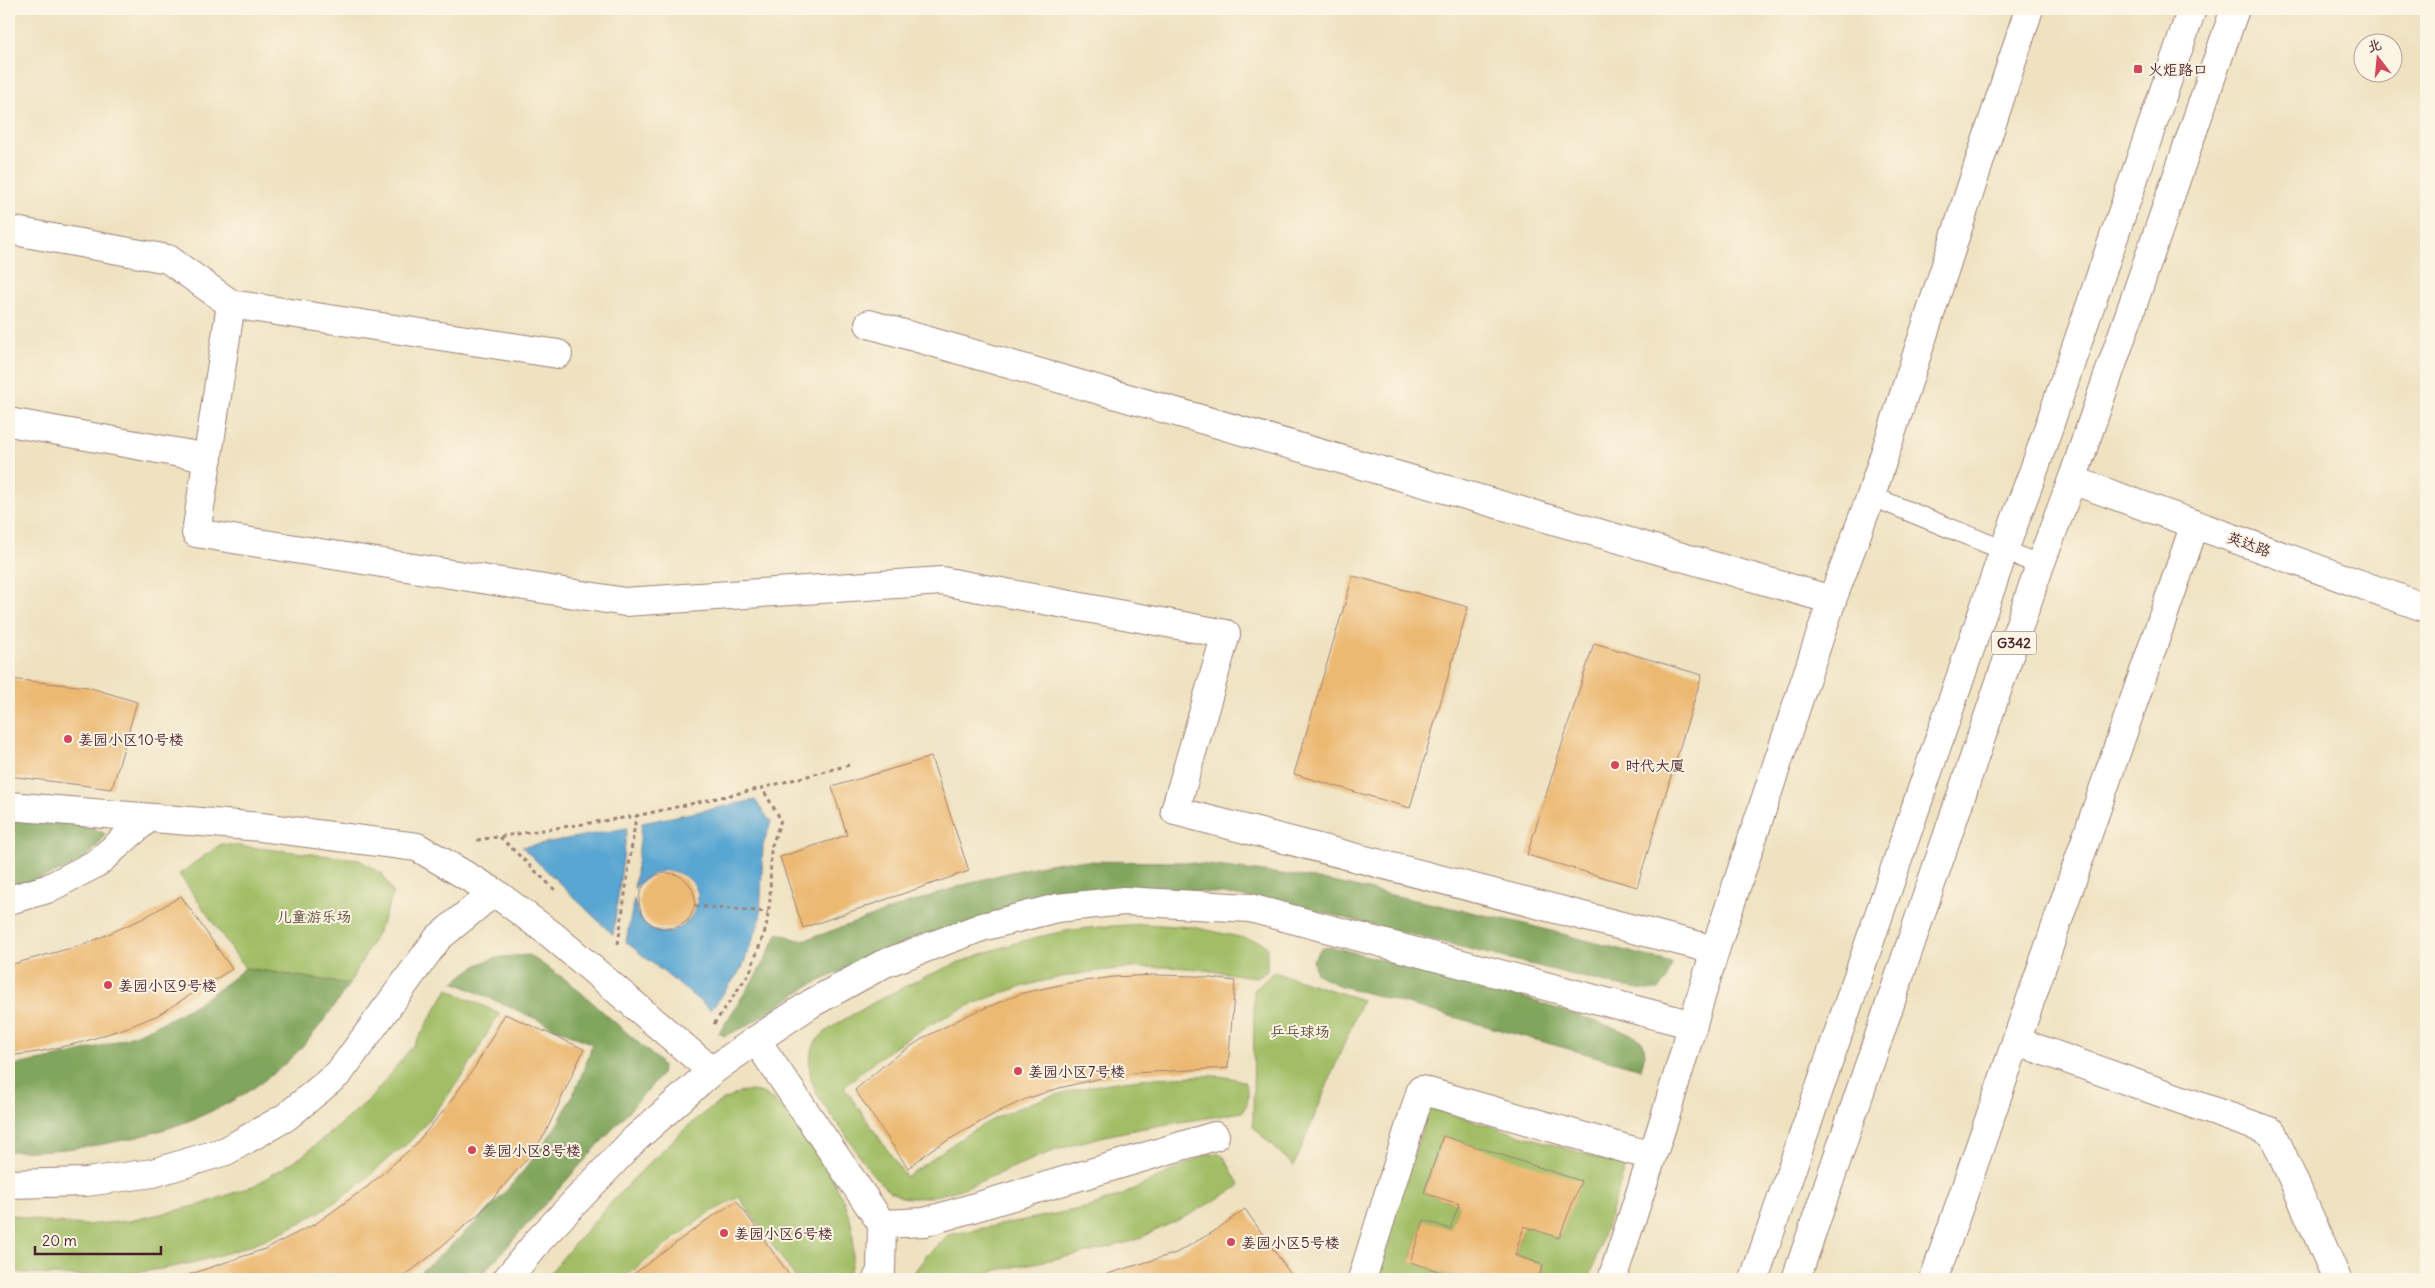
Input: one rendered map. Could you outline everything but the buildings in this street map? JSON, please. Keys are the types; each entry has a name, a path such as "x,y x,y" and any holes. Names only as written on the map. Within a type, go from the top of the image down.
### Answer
{"main road":[{"path":"1612,1279 1715,950 1832,600 1871,496 2029,9"},
{"name":"G342","path":"1754,1279 2192,9"},
{"name":"G342","path":"1796,1279 2040,565 2072,480 2235,9"},
{"path":"9,230 168,259 231,304 558,354"},
{"path":"231,304 196,533 625,602 942,580 1226,634 1175,811 1715,950"},
{"path":"869,324 1832,600"},
{"path":"9,422 208,458"},
{"name":"英达路","path":"2072,480 2426,608"},
{"path":"1934,1279 2195,524"},
{"path":"9,806 147,819 262,827 417,847 494,892 595,971 712,1071"},
{"path":"9,900 47,888 97,863 147,819"},
{"path":"9,1184 86,1182 153,1173 226,1151 286,1117 339,1074 438,938 494,892"},
{"path":"508,1279 539,1240 635,1139 712,1071 756,1040 812,1003 883,964 982,927 1057,908 1124,901 1250,908 1693,1025"},
{"path":"756,1040 882,1224 881,1271 878,1279"},
{"path":"2016,1041 2272,1132 2337,1279"},
{"path":"1362,1279 1421,1090 1651,1156"},
{"path":"882,1224 925,1222 1215,1136"}],"lane":[{"path":"1871,496 2040,565"}],"path":[{"path":"472,840 636,816 762,788 849,765"},
{"path":"713,1024 750,972 766,928 771,848 781,820 762,788"},
{"path":"617,948 636,816"},
{"path":"695,906 768,912"}],"green space":[{"path":"9,818 71,822 94,828 105,834 97,846 76,864 50,875 9,887"},
{"name":"儿童游乐场","path":"221,844 357,859 382,873 393,894 381,926 349,984 245,968 179,874"},
{"path":"1067,861 1184,862 1313,878 1517,922 1672,963 1667,979 1658,990 1645,990 1614,985 1341,917 1281,904 1221,894 1159,890 874,956 807,987 747,1026 724,1036 719,1033 760,969 778,933 799,940 808,939 968,884 1034,867"},
{"path":"1145,924 1193,927 1262,942 1267,948 1267,971 1257,977 1170,967 1125,968 1080,974 1037,983 995,996 955,1012 916,1033 879,1058 844,1087 906,1177 964,1136 989,1121 1022,1106 1086,1087 1152,1078 1227,1077 1245,1082 1248,1098 1242,1112 1141,1129 1082,1142 1043,1155 955,1191 939,1195 907,1198 888,1190 879,1181 819,1098 811,1079 810,1057 812,1049 822,1035 843,1020 904,987 976,956 1026,940 1063,932 1098,927"},
{"path":"1333,947 1513,994 1629,1033 1643,1042 1645,1054 1641,1069 1338,985 1316,974 1313,960 1321,948"},
{"path":"529,955 569,982 658,1060 662,1067 661,1075 478,1279 412,1279 495,1203 520,1175 543,1145 563,1113 580,1080 592,1044 454,982 488,960"},
{"path":"245,968 349,984 326,1018 299,1050 270,1076 238,1098 202,1115 165,1129 126,1140 86,1147 9,1151 9,1066 75,1053 134,1035 191,1007"},
{"name":"乒乓球场","path":"1274,972 1362,1000 1294,1166 1253,1127 1254,990"},
{"path":"448,989 500,1014 460,1079 413,1138 359,1185 321,1211 280,1232 238,1250 193,1263 147,1271 101,1275 55,1275 9,1271 9,1214 46,1222 85,1225 129,1221 200,1205 255,1185 301,1157 370,1099 416,1042"},
{"path":"745,1091 762,1093 777,1103 806,1136 820,1156 850,1218 853,1245 848,1279 796,1279 739,1197 706,1215 622,1279 545,1279 618,1195 675,1138 712,1107 733,1095"},
{"path":"1429,1108 1626,1166 1589,1279 1538,1279 1543,1265 1515,1255 1524,1226 1443,1136 1424,1193 1459,1204 1450,1229 1424,1221 1410,1261 1462,1279 1373,1279"},
{"path":"1217,1153 1224,1157 1240,1186 1189,1215 1133,1241 1091,1252 998,1270 974,1279 909,1279 927,1255 948,1235 1090,1207 1122,1195 1207,1154"}],"water":[{"path":"755,800 771,822 763,845 760,920 742,968 711,1010 626,942 634,899 640,917 652,929 665,932 678,928 689,919 696,907 698,893 691,881 675,872 669,871 653,874 634,889 642,823"},
{"path":"627,828 613,935 522,847"}],"place":[{"name":"火炬路口","path":"2138,69"},
{"name":"姜园小区10号楼","path":"68,739"},
{"name":"时代大厦","path":"1615,765"},
{"name":"姜园小区9号楼","path":"108,985"},
{"name":"姜园小区7号楼","path":"1018,1071"},
{"name":"姜园小区8号楼","path":"472,1150"},
{"name":"姜园小区6号楼","path":"724,1233"},
{"name":"姜园小区5号楼","path":"1231,1242"}]}
